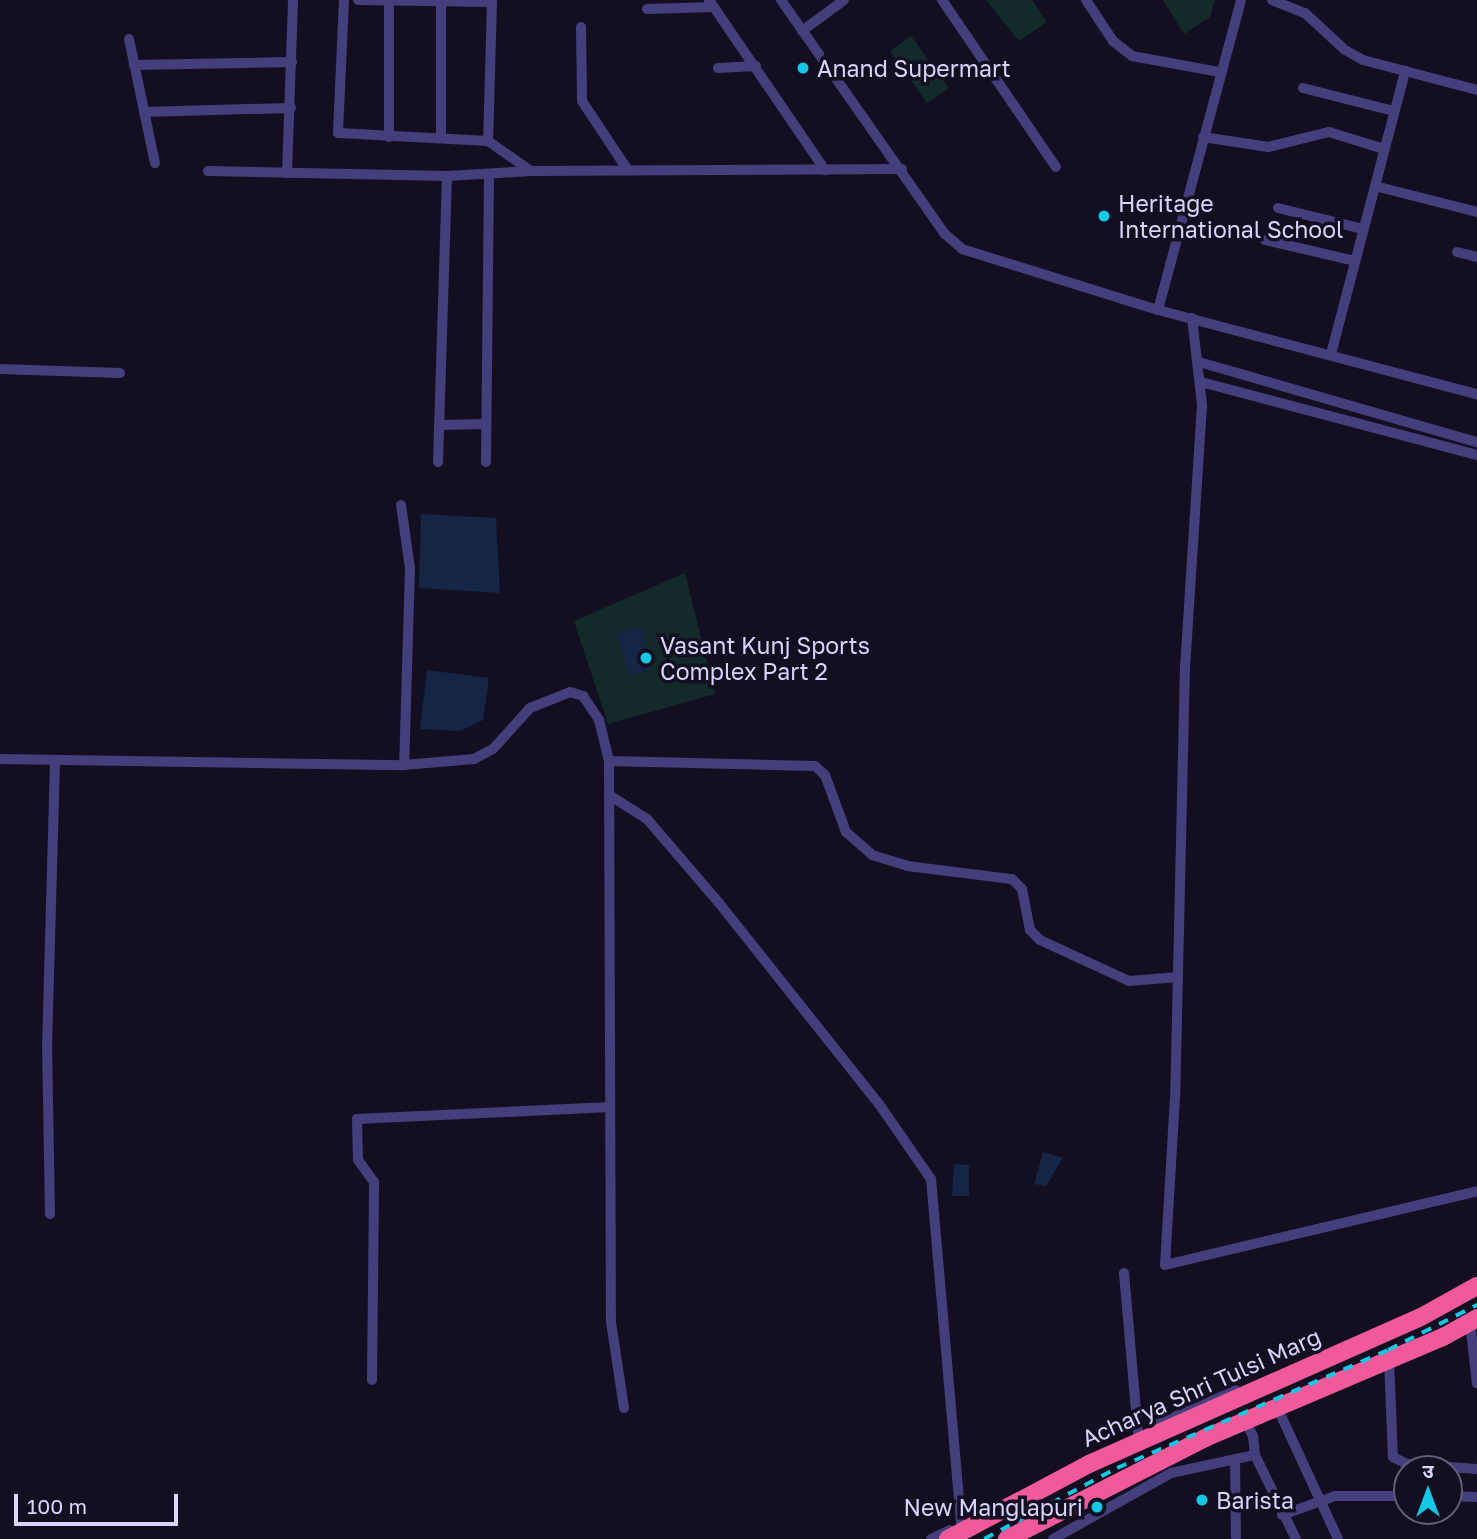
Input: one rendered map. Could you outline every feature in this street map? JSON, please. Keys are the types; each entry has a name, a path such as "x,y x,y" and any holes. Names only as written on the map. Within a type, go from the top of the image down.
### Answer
{"highway":[{"name":"Acharya Shri Tulsi Marg","path":"948,1539 1191,1416 1421,1317 1477,1286"},
{"path":"1007,1539 1205,1438 1473,1320"},
{"path":"1191,1416 1205,1438"}],"street":[{"path":"287,173 293,0"},
{"path":"344,0 336,131 389,137 488,141 531,171"},
{"path":"358,0 493,3 488,141"},
{"path":"780,0 902,169 945,234 962,249 1158,310 1477,394"},
{"path":"802,31 844,0"},
{"path":"942,0 1056,167"},
{"path":"1086,0 1113,41 1132,56 1219,72"},
{"path":"1158,310 1219,72 1241,0"},
{"path":"1272,0 1305,13 1354,56 1477,90"},
{"path":"389,1 389,137"},
{"path":"441,1 441,137"},
{"path":"647,9 711,4 825,170"},
{"path":"581,27 582,101 627,169"},
{"path":"129,38 155,163"},
{"path":"134,65 292,62"},
{"path":"718,68 756,66"},
{"path":"1331,354 1405,71"},
{"path":"1303,88 1394,111"},
{"path":"144,112 291,108"},
{"path":"1203,137 1268,147 1329,132 1384,149"},
{"path":"208,171 447,176 627,169 902,169"},
{"path":"486,462 489,175"},
{"path":"438,462 447,176"},
{"path":"1375,186 1477,212"},
{"path":"1278,208 1363,229"},
{"path":"1265,240 1355,261"},
{"path":"1457,252 1477,257"},
{"path":"1192,318 1201,382 1185,665 1178,976 1165,1265 1477,1191"},
{"path":"1199,362 1477,442"},
{"path":"0,369 120,373"},
{"path":"1201,382 1477,455"},
{"path":"439,425 486,424"},
{"path":"401,505 410,568 404,765"},
{"path":"0,759 55,762 404,765 485,756 530,708 570,692 588,701 599,720 609,761 612,1340 624,1408"},
{"path":"609,761 815,766 825,775 846,832 872,855 906,866 1012,879 1019,883 1030,930 1040,940 1129,981 1178,976"},
{"path":"50,1214 47,1048 55,762"},
{"path":"609,795 647,819 719,903 879,1104 931,1179 961,1525"},
{"path":"372,1380 374,1182 358,1160 357,1119 610,1107"},
{"path":"1124,1273 1138,1433"},
{"path":"931,1539 1138,1433 1394,1324 1477,1279"},
{"path":"1473,1320 1477,1384"},
{"path":"1389,1359 1393,1457 1407,1464 1477,1469"},
{"path":"1276,1407 1338,1539"},
{"path":"1245,1421 1253,1436 1255,1455 1296,1539"},
{"path":"1053,1539 1171,1473 1255,1455"},
{"path":"1235,1460 1236,1539"},
{"path":"1282,1515 1320,1498 1393,1496"}],"green space":[{"path":"986,0 1032,0 1047,22 1019,41"},
{"path":"1163,0 1215,0 1210,17 1184,34"},
{"path":"911,36 949,88 927,103 890,51"},
{"name":"Vasant Kunj Sports Complex Part 2","path":"685,573 715,694 608,724 574,621"}],"water":[{"path":"421,514 496,518 500,593 419,588"},
{"path":"641,627 652,669 629,676 617,633"},
{"path":"427,670 489,678 483,720 460,731 420,729"},
{"path":"1043,1152 1063,1158 1046,1186 1034,1184"},
{"path":"954,1164 969,1165 969,1196 952,1196"}],"railway":[{"path":"984,1539 1117,1468 1388,1350 1477,1305"}],"place":[{"name":"Anand Supermart","path":"803,68"},
{"name":"Heritage International School","path":"1104,216"},
{"name":"Vasant Kunj Sports Complex Part 2","path":"646,658"},
{"name":"Barista","path":"1202,1500"},
{"name":"New Manglapuri","path":"1097,1507"}]}
